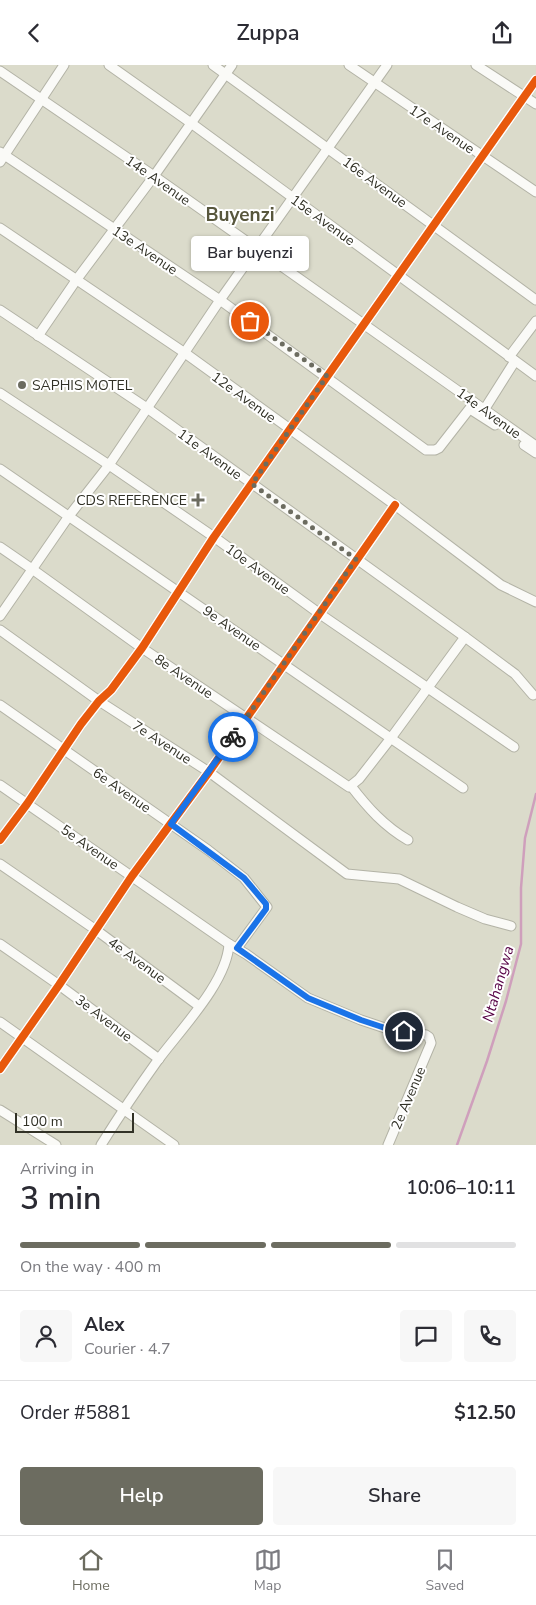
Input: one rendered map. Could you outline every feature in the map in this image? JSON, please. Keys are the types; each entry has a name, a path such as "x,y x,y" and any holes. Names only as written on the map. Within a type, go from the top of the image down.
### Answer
{"street":[{"path":"2,156 64,65"},
{"name":"15e Avenue","path":"109,65 536,376"},
{"name":"16e Avenue","path":"214,65 536,300"},
{"path":"38,336 232,65"},
{"name":"17e Avenue","path":"349,65 536,192"},
{"path":"0,616 69,516 109,465 220,300 386,65"},
{"path":"476,65 536,104"},
{"name":"14e Avenue","path":"0,71 364,323 472,406 484,410 536,446"},
{"path":"0,841 63,749 142,648 214,537 536,80"},
{"name":"13e Avenue","path":"2,156 220,300 327,376 426,450 439,448 472,406"},
{"name":"12e Avenue","path":"0,228 185,353 289,431 395,505 501,585 536,602"},
{"name":"11e Avenue","path":"0,310 147,408 465,637 514,674 533,695"},
{"path":"484,410 512,359 536,321"},
{"name":"10e Avenue","path":"0,393 214,537 320,614 514,747"},
{"path":"472,406 536,453"},
{"name":"9e Avenue","path":"0,469 463,788"},
{"path":"0,1069 132,876 209,772 395,505"},
{"name":"8e Avenue","path":"0,547 142,648 348,786 377,817 393,831 408,840"},
{"name":"7e Avenue","path":"0,629 99,701 209,772 347,873 399,879 485,919 512,926"},
{"path":"348,786 391,738 465,637"},
{"name":"6e Avenue","path":"0,705 171,824 244,878 266,904 266,909 233,946"},
{"name":"5e Avenue","path":"0,785 233,946"},
{"name":"4e Avenue","path":"0,864 96,930 200,1006"},
{"name":"3e Avenue","path":"0,944 159,1059"},
{"path":"100,1145 159,1059 200,1006 219,977 233,946"},
{"name":"2e Avenue","path":"233,946 308,998 388,1029 429,1037 432,1043 388,1145"},
{"path":"0,1022 174,1145"},
{"path":"0,1110 56,1145"}],"waterway":[{"name":"Ntahangwa","path":"457,1145 487,1061 506,1001 521,944 521,888 525,838 536,794"}],"cycle path":[{"path":"0,840 27,804 81,724 99,701 111,690 142,648 214,537 536,80"},
{"path":"0,1069 132,876 209,772 395,505"}],"way so far":[{"path":"233,737 320,614 356,559 252,484 327,376 250,321"}],"place":[{"name":"Bar buyenzi","path":"250,321"},
{"name":"SAPHIS MOTEL","path":"22,385"},
{"name":"CDS REFERENCE","path":"198,500"}],"district":[{"name":"Buyenzi","path":"240,214"}],"route":[{"path":"233,737 171,824 244,878 266,904 266,909 237,948 308,998 361,1020 388,1029 404,1031"}]}
